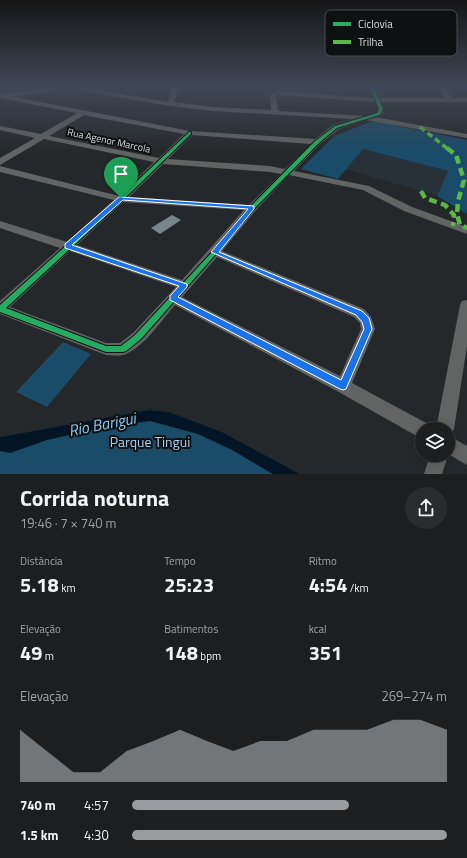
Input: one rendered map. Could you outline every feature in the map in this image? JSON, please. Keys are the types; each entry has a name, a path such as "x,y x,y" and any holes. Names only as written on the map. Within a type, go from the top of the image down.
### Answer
{"street":[{"path":"63,109 190,133 317,142"},
{"path":"215,109 370,118 467,136"},
{"path":"190,133 0,309 106,349 123,349 138,337 252,208 317,142 336,127 370,118 379,114 381,109"},
{"path":"0,162 82,113"},
{"name":"Rua Agenor Marcola","path":"0,128 161,161 270,169 366,188 408,209 467,231"},
{"path":"0,168 121,198 252,208"},
{"path":"0,224 184,286"},
{"path":"214,252 359,313 366,320 368,329 343,386"},
{"path":"173,298 343,386 415,426"},
{"path":"446,422 467,305"},
{"path":"455,448 467,456"},
{"path":"434,474 437,462"}],"shaded area":[{"path":"363,149 448,171 437,196 346,169"}],"green space":[{"path":"373,121 467,140 467,214 437,196 448,171 363,149 338,179 301,169 334,136"},
{"path":"63,342 91,354 47,407 16,392"},
{"name":"Parque Tingui","path":"149,410 169,412 222,432 300,474 0,474 0,437"}],"water":[{"name":"Rio Barigui","path":"149,410 169,412 222,432 300,474 273,474 232,450 198,434 150,421 105,427 47,440 10,453 0,451 0,437"}],"building":[{"path":"172,215 181,220 160,234 151,228"}],"marked path":[{"path":"420,127 456,155 464,180 458,201 457,214 460,225 467,228"},
{"path":"421,191 425,198 445,205 454,215 453,226"}],"cycle path":[{"path":"190,133 121,199 0,309 106,349 123,349 138,337 215,252 252,208 317,142 336,127 379,114 381,109"}],"route":[{"path":"121,198 252,208 214,252 359,313 366,320 368,329 343,386 173,298 184,286 67,246 121,198"}]}
